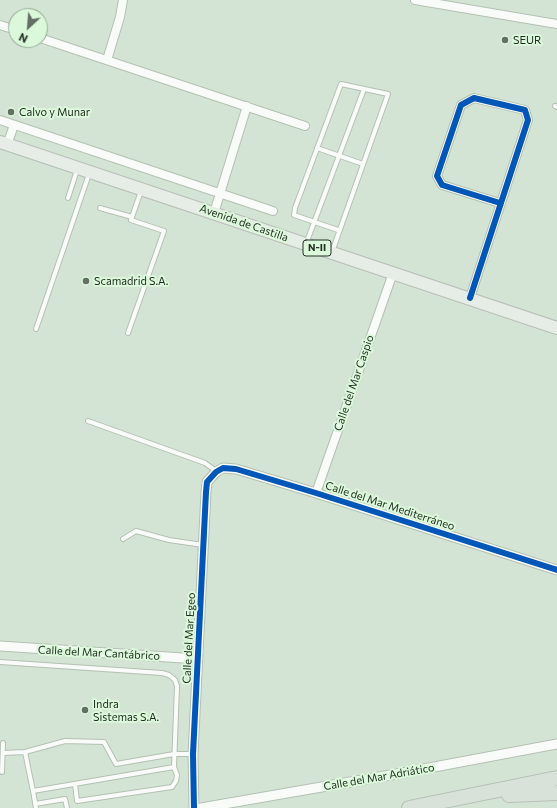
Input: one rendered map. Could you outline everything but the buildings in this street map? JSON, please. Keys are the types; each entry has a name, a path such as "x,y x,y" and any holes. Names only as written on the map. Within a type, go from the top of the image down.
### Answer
{"highway":[{"path":"409,808 457,797 557,778"},
{"path":"457,797 557,793"}],"main road":[{"name":"Avenida de Castilla","path":"4,144 557,328"}],"street":[{"path":"106,60 120,17 123,0"},
{"path":"415,0 557,24"},
{"path":"48,41 305,126"},
{"path":"470,298 528,120 525,110 474,98 461,105 437,176 442,185 500,203"},
{"path":"214,213 247,106"},
{"path":"0,120 273,211"},
{"path":"4,144 14,125"},
{"name":"Calle del Mar Caspio","path":"316,493 393,273"},
{"name":"Calle del Mar Mediterráneo","path":"216,472 223,468 236,469 557,570"},
{"name":"Calle del Mar Egeo","path":"194,808 193,754 207,482 216,472"},
{"name":"Calle del Mar Cantábrico","path":"0,646 198,658"},
{"name":"Calle del Mar Adriático","path":"201,808 557,744"}],"lane":[{"path":"332,252 338,230 388,94 341,84 295,208 294,215 338,230"},
{"path":"306,244 364,89"},
{"path":"317,148 363,164"},
{"path":"68,198 78,168"},
{"path":"36,329 90,172"},
{"path":"132,218 142,189"},
{"path":"100,208 132,218 131,220 164,231 128,333"},
{"path":"88,421 205,463 216,472"},
{"path":"123,539 136,531 169,540 203,545"},
{"path":"0,662 162,673 169,675 175,680 177,686 174,767 177,775 176,781 172,787 77,801 74,784"},
{"path":"3,754 25,752 65,741 104,742 116,764 174,754 193,754"},
{"path":"2,772 3,743"},
{"path":"25,752 36,806 65,799 67,808"},
{"path":"33,790 174,767"}],"cycle path":[{"path":"470,298 528,120 525,110 474,98 461,105 437,176 442,185 500,203"},
{"path":"194,808 193,754 206,492 207,482 216,472 223,468 236,469 557,570"}],"place":[{"name":"SEUR","path":"505,40"},
{"name":"Calvo y Munar","path":"11,112"},
{"name":"Scamadrid S.A.","path":"86,281"},
{"name":"Indra Sistemas S.A.","path":"85,710"}]}
